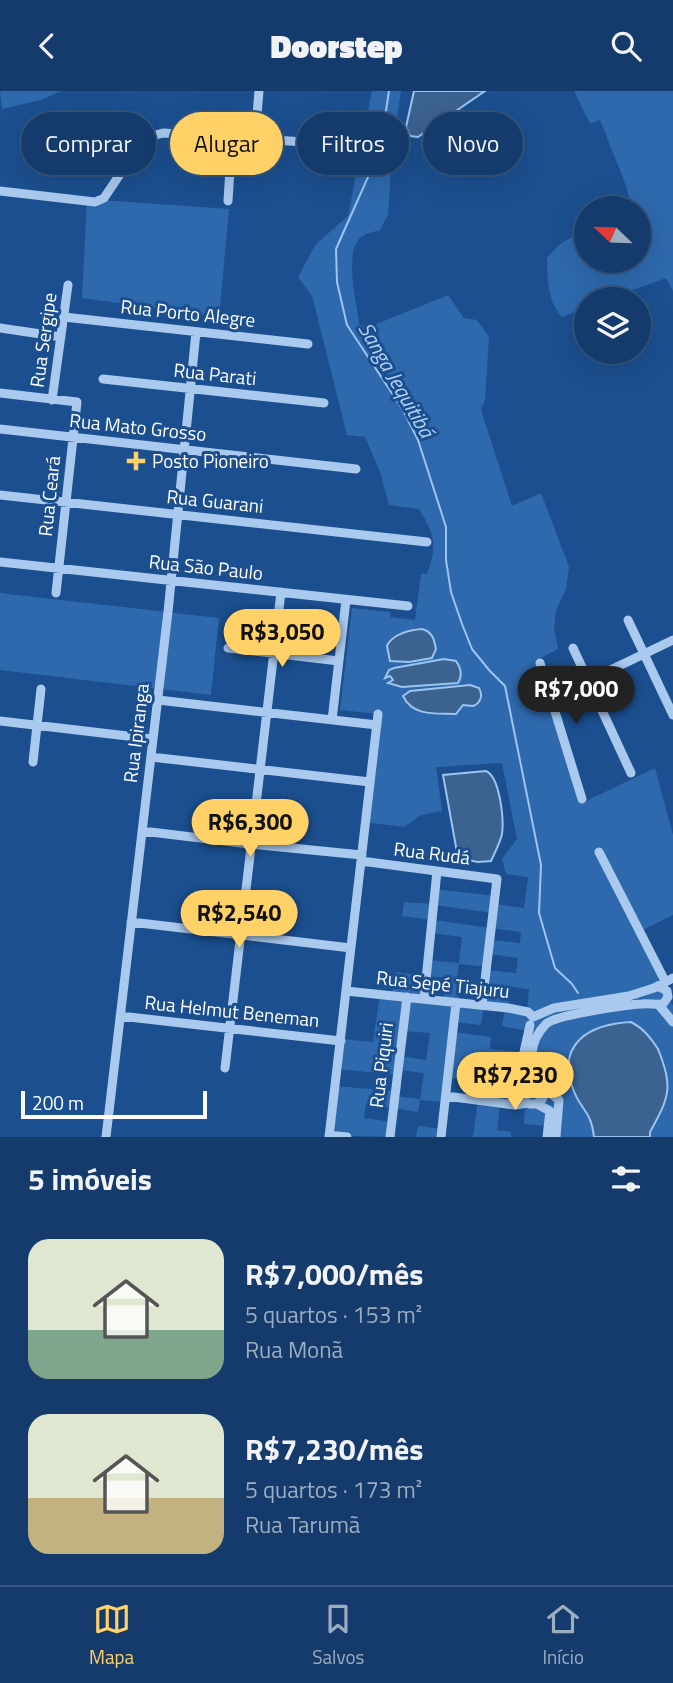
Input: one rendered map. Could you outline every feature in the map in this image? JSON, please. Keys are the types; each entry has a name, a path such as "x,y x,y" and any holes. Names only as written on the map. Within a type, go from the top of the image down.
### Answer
{"street":[{"path":"257,112 259,91"},
{"path":"0,191 95,202 104,198 141,143 153,135 170,133"},
{"path":"228,201 230,175"},
{"name":"Rua Sergipe","path":"52,400 68,285"},
{"name":"Rua Porto Alegre","path":"64,317 308,344"},
{"path":"0,328 61,337"},
{"name":"Rua Ipiranga","path":"106,1137 158,699 196,332"},
{"name":"Rua Parati","path":"103,379 324,403"},
{"path":"0,393 52,400"},
{"name":"Rua Ceará","path":"52,400 78,402 56,593"},
{"name":"Rua Mato Grosso","path":"0,429 356,469"},
{"name":"Rua Guarani","path":"0,495 427,542"},
{"name":"Rua São Paulo","path":"0,562 408,606"},
{"path":"225,1069 281,592"},
{"path":"332,720 346,600"},
{"path":"628,620 673,715"},
{"path":"552,698 673,640"},
{"path":"228,648 339,661"},
{"path":"573,648 631,772"},
{"path":"540,663 582,799"},
{"path":"33,762 41,689"},
{"path":"158,699 377,725"},
{"path":"347,1137 329,1136 378,714"},
{"path":"0,721 153,739"},
{"path":"151,757 369,782"},
{"name":"Rua Rudá","path":"142,831 362,858 497,879 482,1005"},
{"path":"556,1137 559,1100 536,1082 531,1069 535,1039 544,1027 559,1018 638,1004 671,1002 599,852"},
{"path":"424,999 437,871"},
{"path":"131,922 351,948"},
{"path":"663,984 650,995 673,1021"},
{"path":"527,1098 524,1052 534,1019 554,1008 600,1002 663,984"},
{"name":"Rua Sepé Tiajuru","path":"346,991 524,1011 534,1019 533,1030 544,1027"},
{"name":"Rua Piquiri","path":"390,1137 407,997"},
{"path":"441,1137 456,1003"},
{"name":"Rua Helmut Beneman","path":"120,1016 341,1041"},
{"path":"527,1098 526,1083 536,1082"},
{"path":"446,1096 515,1105 527,1098 543,1098 544,1089"},
{"path":"527,1098 550,1111 547,1137"}],"shaded area":[{"path":"0,91 61,91 41,100 2,109"},
{"path":"372,91 401,91 398,112 368,112"},
{"path":"414,91 485,91 454,112 423,112 423,134 418,137 409,134 409,114"},
{"path":"574,91 673,91 673,291 666,278 642,287 574,287 574,312 562,317 551,297 547,258 560,244 574,236 574,273 651,273 651,196 629,196 600,120 590,124"},
{"path":"356,175 391,175 388,215 380,230 360,238 355,245 352,266 359,324 367,328 448,295 464,318 477,320 489,337 485,400 481,410 512,506 541,493 569,567 566,589 556,611 554,628 558,649 539,659 584,802 655,768 673,835 673,915 641,931 673,1006 673,1137 547,1137 548,1126 524,1124 525,1106 520,1102 500,1104 497,1130 511,1132 511,1137 473,1137 478,1100 473,1099 475,1081 448,1078 445,1102 420,1100 418,1112 366,1104 364,1118 392,1122 390,1137 329,1135 335,1086 395,1091 395,1096 420,1099 424,1073 398,1070 397,1075 337,1069 341,1039 373,1042 380,994 392,995 395,972 426,976 428,960 459,963 462,937 431,933 432,920 402,916 404,902 433,904 435,889 495,896 495,904 524,908 528,877 506,874 502,859 517,839 502,763 436,767 442,811 421,815 404,827 365,822 378,714 340,710 352,608 390,612 390,617 415,620 421,574 427,574 433,541 419,509 389,505 380,472 365,437 347,435 312,296 298,277 316,244 348,216","holes":["434,905 493,913 491,928 433,920","492,928 521,932 520,943 491,940","489,954 518,958 516,973 487,970 482,1005 458,1003 461,980 457,979 459,964 487,967","427,976 446,978 443,1001 424,999","511,987 529,989 527,1010 508,1008","484,1006 505,1008 502,1026 528,1031 524,1052 490,1049 491,1037 453,1032 454,1022 481,1025","403,1031 430,1033 426,1060 400,1056"]},
{"path":"87,199 229,209 219,317 82,298"},
{"path":"0,593 219,618 211,695 0,670"},
{"path":"422,629 429,632 434,640 436,649 432,658 409,662 390,661 387,646 393,638 402,633"},
{"path":"444,659 456,661 458,664 461,674 458,683 402,687 388,683 393,680 390,676 385,678 389,670 394,668"},
{"path":"470,685 479,688 480,699 476,705 463,705 456,714 419,711 407,703 403,696 410,691"},
{"path":"486,771 495,781 498,790 502,819 501,837 491,861 478,862 458,858 443,775"},
{"path":"631,1022 646,1033 658,1049 666,1073 665,1100 650,1137 594,1137 591,1121 573,1089 569,1059 580,1039 590,1032"},
{"path":"418,1126 442,1129 441,1137 416,1137"}],"waterway":[{"name":"Sanga Jequitibá","path":"389,91 372,168 336,249 337,282 347,325 403,410 418,440 446,527 446,560 451,592 472,649 505,686 541,865 539,913 555,968 578,993"}],"place":[{"name":"Posto Pioneiro","path":"136,461"}]}
